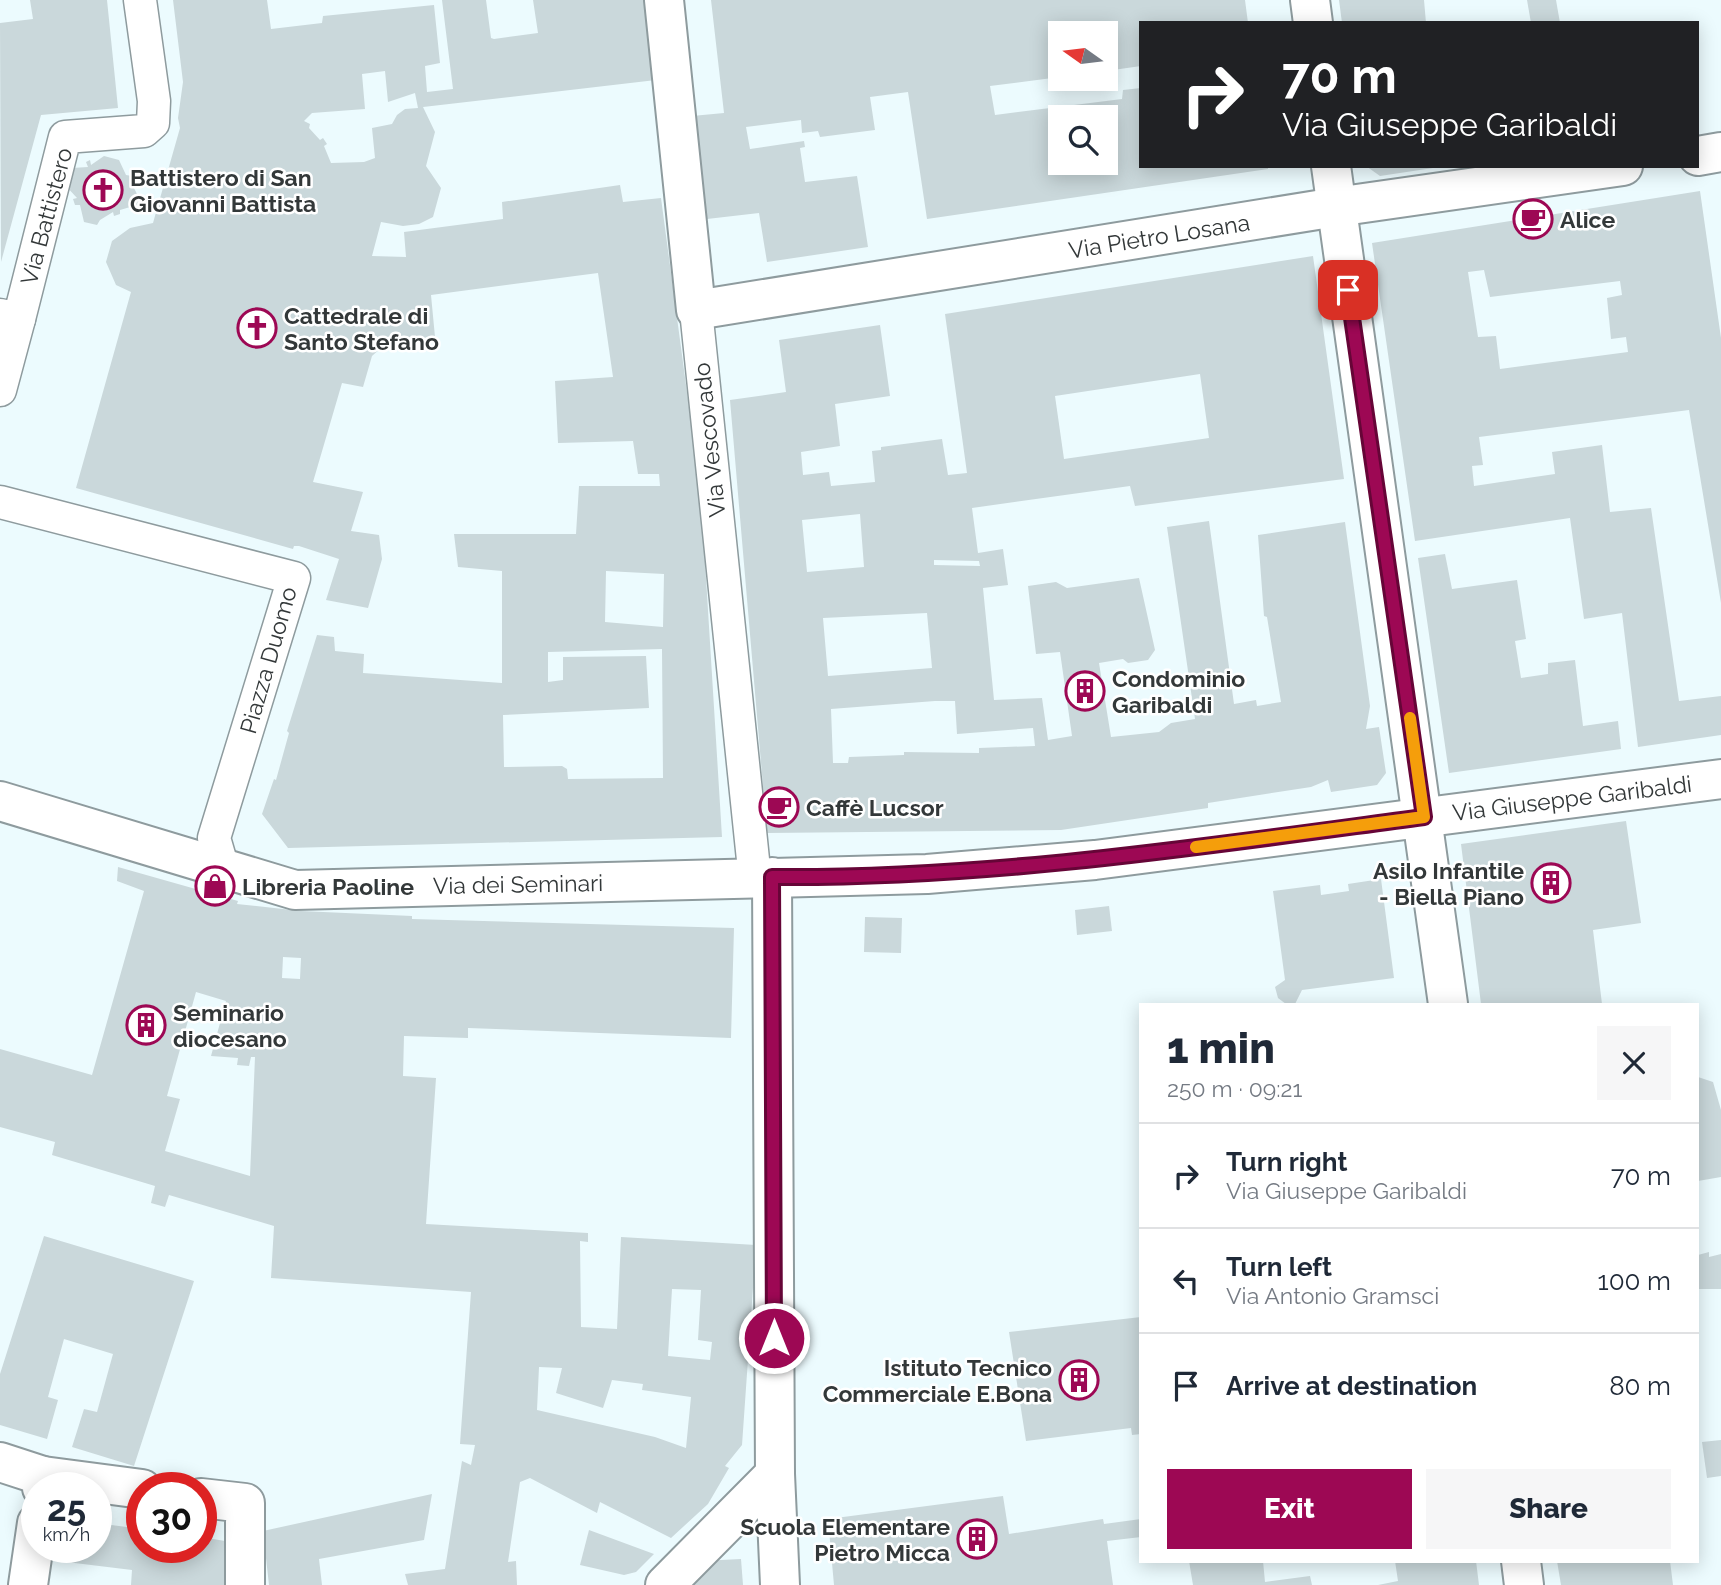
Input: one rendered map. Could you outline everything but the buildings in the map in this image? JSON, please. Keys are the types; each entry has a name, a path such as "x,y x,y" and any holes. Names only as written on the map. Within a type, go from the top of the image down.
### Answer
{"street":[{"name":"Via Battistero","path":"10,317 65,137 144,131 153,123 154,101 140,0"},
{"name":"Via Vescovado","path":"664,0 696,310 763,878"},
{"path":"1310,0 1313,21"},
{"path":"1699,156 1721,152"},
{"path":"1331,168 1448,1003"},
{"name":"Via Pietro Losana","path":"696,310 1336,207 1609,168"},
{"path":"0,390 10,317"},
{"name":"Piazza Duomo","path":"0,502 294,578 214,838 223,869"},
{"name":"Via Giuseppe Garibaldi","path":"763,878 927,874 1095,860 1721,779"},
{"name":"Via dei Seminari","path":"0,801 295,890 763,878"},
{"path":"763,878 775,1474 780,1585"},
{"path":"0,1462 22,1472"},
{"path":"665,1585 775,1474"},
{"path":"217,1499 245,1503 245,1585"},
{"path":"28,1585 31,1563"},
{"path":"1521,1563 1524,1585"}],"slow traffic":[{"path":"1196,847 1424,817 1410,718"}],"place":[{"name":"Battistero di San Giovanni Battista","path":"103,190"},
{"name":"Alice","path":"1533,219"},
{"name":"Cattedrale di Santo Stefano","path":"257,328"},
{"name":"Condominio Garibaldi","path":"1085,691"},
{"name":"Caffè Lucsor","path":"779,807"},
{"name":"Asilo Infantile - Biella Piano","path":"1551,883"},
{"name":"Libreria Paoline","path":"215,886"},
{"name":"Seminario diocesano","path":"146,1025"},
{"name":"Istituto Tecnico Commerciale E.Bona","path":"1079,1380"},
{"name":"Scuola Elementare Pietro Micca","path":"977,1539"}],"route":[{"path":"774,1338 772,877 849,878 927,874 1095,860 1424,817 1348,290"}]}
